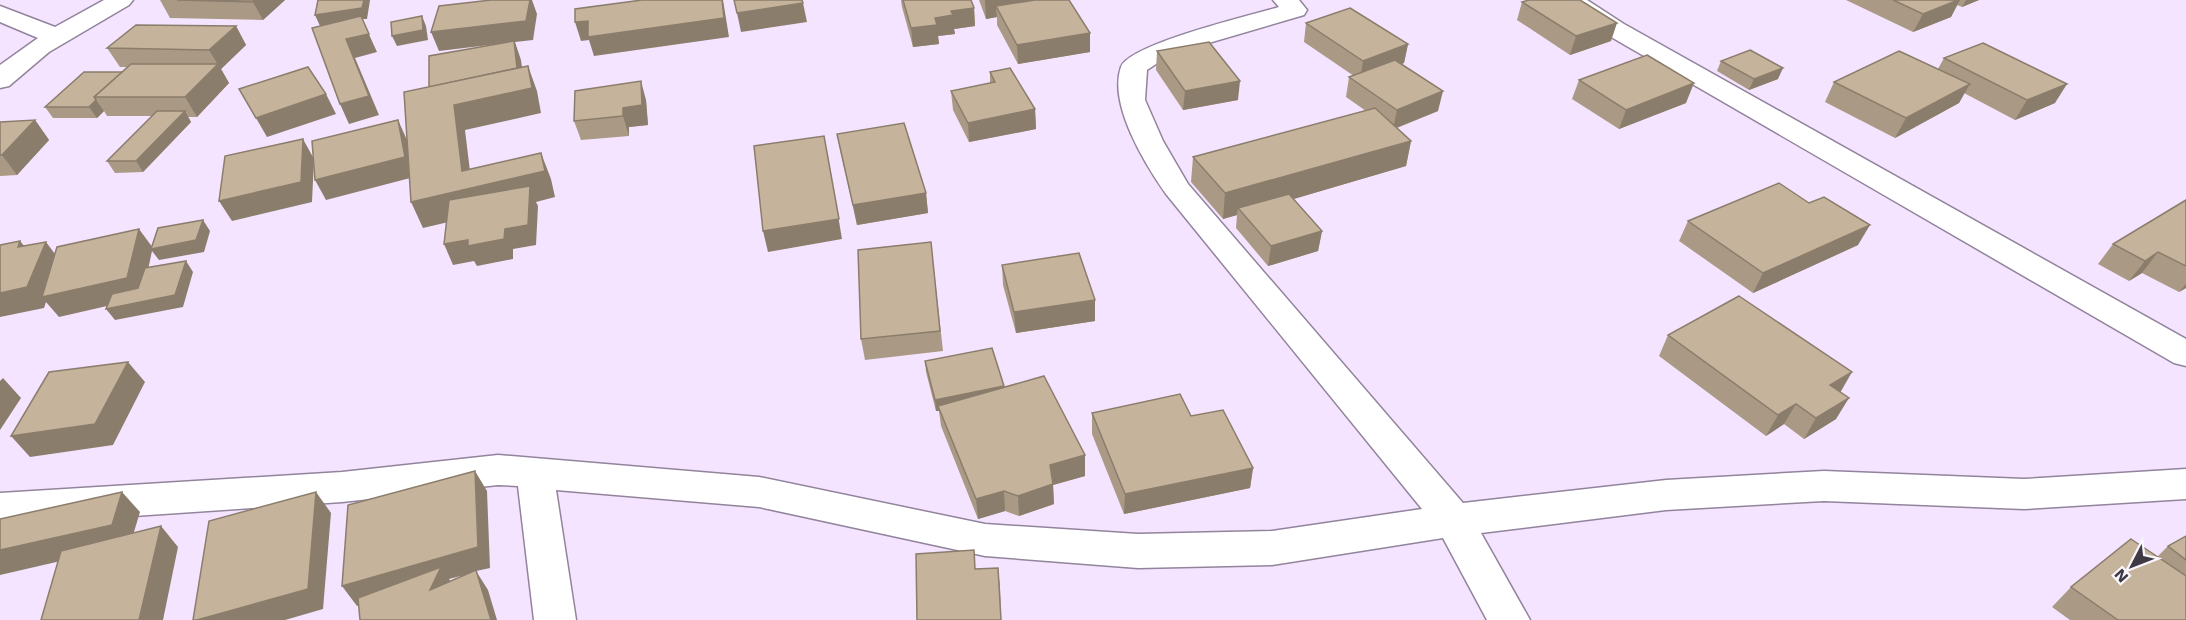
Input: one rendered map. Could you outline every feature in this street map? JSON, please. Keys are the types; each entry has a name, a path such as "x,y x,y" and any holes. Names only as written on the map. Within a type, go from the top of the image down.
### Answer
{"street":[{"path":"0,80 8,70 121,0"},
{"path":"1285,0 1295,10 1162,49 1134,67 1132,100 1149,141 1176,188 1454,520 1509,620"},
{"path":"1571,0 1615,29 2186,354"},
{"path":"0,13 58,37"},
{"path":"0,509 342,487 498,470 759,492 985,540 1138,552 1272,548 1454,520 1666,495 1824,486 2025,494 2186,484"},
{"path":"536,473 555,620"}],"building":[{"path":"177,0 255,0 253,2"},
{"path":"318,0 364,0 362,8 315,15"},
{"path":"491,0 530,0 526,21 431,32 439,6"},
{"path":"642,0 722,0 724,18 588,37 588,21 575,22 575,9"},
{"path":"734,0 802,0 803,3 737,13"},
{"path":"903,0 971,0 974,8 951,11 953,15 935,18 937,25 911,28"},
{"path":"1035,0 1069,0 1090,33 1017,45 996,6"},
{"path":"1580,0 1617,23 1576,36 1522,2"},
{"path":"1893,0 1958,0 1923,14"},
{"path":"1350,8 1408,44 1363,61 1306,23"},
{"path":"361,16 369,34 346,39 369,96 340,104 312,28"},
{"path":"422,16 423,30 392,36 391,22"},
{"path":"136,25 236,26 209,50 107,48"},
{"path":"514,41 517,68 429,87 429,56"},
{"path":"1209,42 1240,81 1185,91 1157,51"},
{"path":"1983,43 2067,84 2027,100 1944,58"},
{"path":"1750,50 1783,68 1754,79 1721,61"},
{"path":"1899,51 1970,84 1906,118 1834,82"},
{"path":"1647,55 1694,83 1626,110 1579,80"},
{"path":"1395,60 1443,91 1397,110 1349,77"},
{"path":"131,64 218,64 185,97 94,97"},
{"path":"528,66 532,88 454,105 462,171 541,153 545,171 411,202 404,92"},
{"path":"308,67 326,94 256,118 239,89"},
{"path":"1010,68 1035,109 968,123 951,91 995,82 990,72"},
{"path":"84,72 122,72 94,97 96,100 89,107 45,107"},
{"path":"641,81 642,105 623,108 623,116 574,121 575,91"},
{"path":"1375,108 1411,141 1225,193 1193,157"},
{"path":"157,111 185,111 136,161 107,161"},
{"path":"35,120 2,155 0,155 0,122"},
{"path":"398,120 405,157 315,180 312,141"},
{"path":"904,123 926,193 853,205 837,134"},
{"path":"824,136 839,219 763,231 754,146"},
{"path":"303,139 301,182 219,201 225,156"},
{"path":"1779,183 1809,203 1824,197 1870,225 1763,273 1688,221"},
{"path":"530,186 528,225 505,229 504,239 468,246 468,240 444,244 449,200"},
{"path":"1289,194 1322,231 1271,246 1238,208"},
{"path":"2186,200 2186,266 2158,252 2145,261 2113,244"},
{"path":"203,220 196,240 151,249 158,228"},
{"path":"139,229 127,278 42,297 57,247"},
{"path":"20,241 18,247 46,242 27,287 0,293 0,245"},
{"path":"931,242 940,331 861,339 858,250"},
{"path":"1079,253 1095,300 1014,312 1002,265"},
{"path":"186,261 175,295 106,309 112,294 138,288 145,268"},
{"path":"1739,296 1852,372 1830,385 1849,398 1816,418 1796,404 1778,415 1668,335"},
{"path":"992,348 1004,386 935,400 925,361"},
{"path":"128,362 95,424 11,436 49,372"},
{"path":"1044,376 1085,455 1050,465 1053,484 1018,496 1004,491 976,499 938,406"},
{"path":"1180,394 1191,416 1223,410 1253,468 1125,494 1092,413"},
{"path":"475,471 478,547 342,586 348,505"},
{"path":"122,492 112,525 0,550 0,519"},
{"path":"316,492 308,589 193,620 209,521"},
{"path":"161,526 139,620 41,620 61,551"},
{"path":"2186,536 2186,560 2168,546"},
{"path":"2131,539 2186,576 2186,620 2118,620 2071,587"},
{"path":"974,550 975,569 998,568 1001,620 917,620 916,554"},
{"path":"441,567 430,590 476,570 491,620 360,620 358,598"}]}
